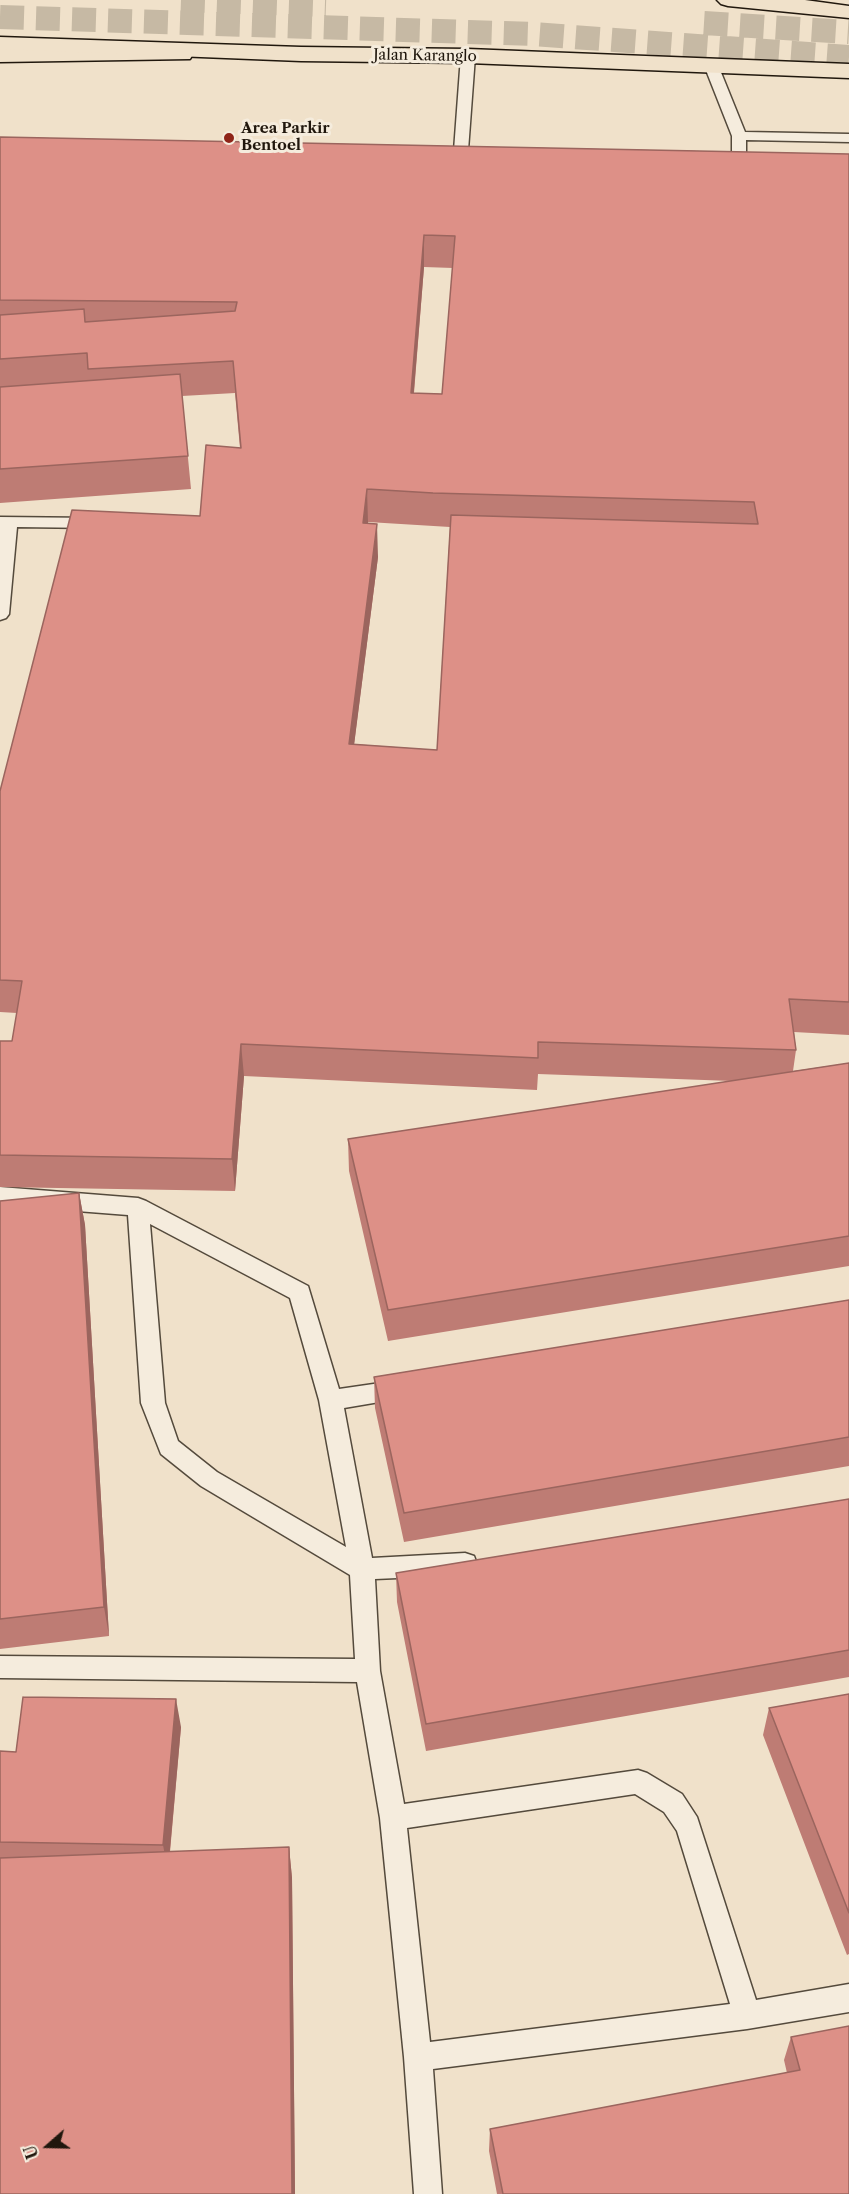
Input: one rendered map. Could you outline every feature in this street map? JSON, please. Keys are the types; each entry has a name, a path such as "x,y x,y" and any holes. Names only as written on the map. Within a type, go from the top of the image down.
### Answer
{"main road":[{"path":"728,0 849,12"},
{"name":"Jalan Karanglo","path":"0,43 301,54 468,56 849,71"},
{"path":"0,55 301,54"}],"lane":[{"path":"460,164 468,56"},
{"path":"711,65 739,136 738,176"},
{"path":"739,136 849,138"},
{"path":"0,614 5,522 110,523"},
{"path":"0,1196 138,1207 300,1292 331,1400 362,1569 369,1671 393,1818 418,2057 428,2194"},
{"path":"138,1207 153,1403 169,1447 209,1479 362,1569 455,1566 487,1561"},
{"path":"331,1400 425,1386"},
{"path":"0,1667 369,1671"},
{"path":"393,1818 638,1782 673,1803 688,1826 747,2015"},
{"path":"418,2057 747,2015 849,1998"}],"building":[{"path":"0,137 849,154 849,1002 789,999 796,1050 538,1042 538,1058 241,1044 232,1159 0,1155 0,1041 12,1041 22,981 0,980 0,791 72,510 200,516 206,445 241,448 233,361 88,369 87,353 0,359 0,315 84,309 85,322 235,311 237,302 0,300","holes":["424,235 455,236 442,394 411,393","367,489 754,502 758,524 451,515 437,750 349,744 377,524 363,523"]},
{"path":"180,374 188,456 0,469 0,387"},
{"path":"849,1063 849,1236 388,1310 348,1139"},
{"path":"79,1193 104,1607 0,1619 0,1201"},
{"path":"849,1300 849,1437 404,1513 374,1377"},
{"path":"849,1499 849,1650 426,1724 396,1573"},
{"path":"849,1694 849,1913 769,1708"},
{"path":"23,1697 176,1699 163,1845 0,1842 0,1751 16,1752"},
{"path":"289,1847 292,2194 0,2194 0,1858"},
{"path":"849,2026 849,2194 503,2194 490,2129 800,2070 791,2037"}],"tunnel":[{"path":"181,0 326,5"},
{"path":"0,17 532,34 849,57"},
{"path":"704,23 849,32"}],"place":[{"name":"Area Parkir Bentoel","path":"229,138"}]}
